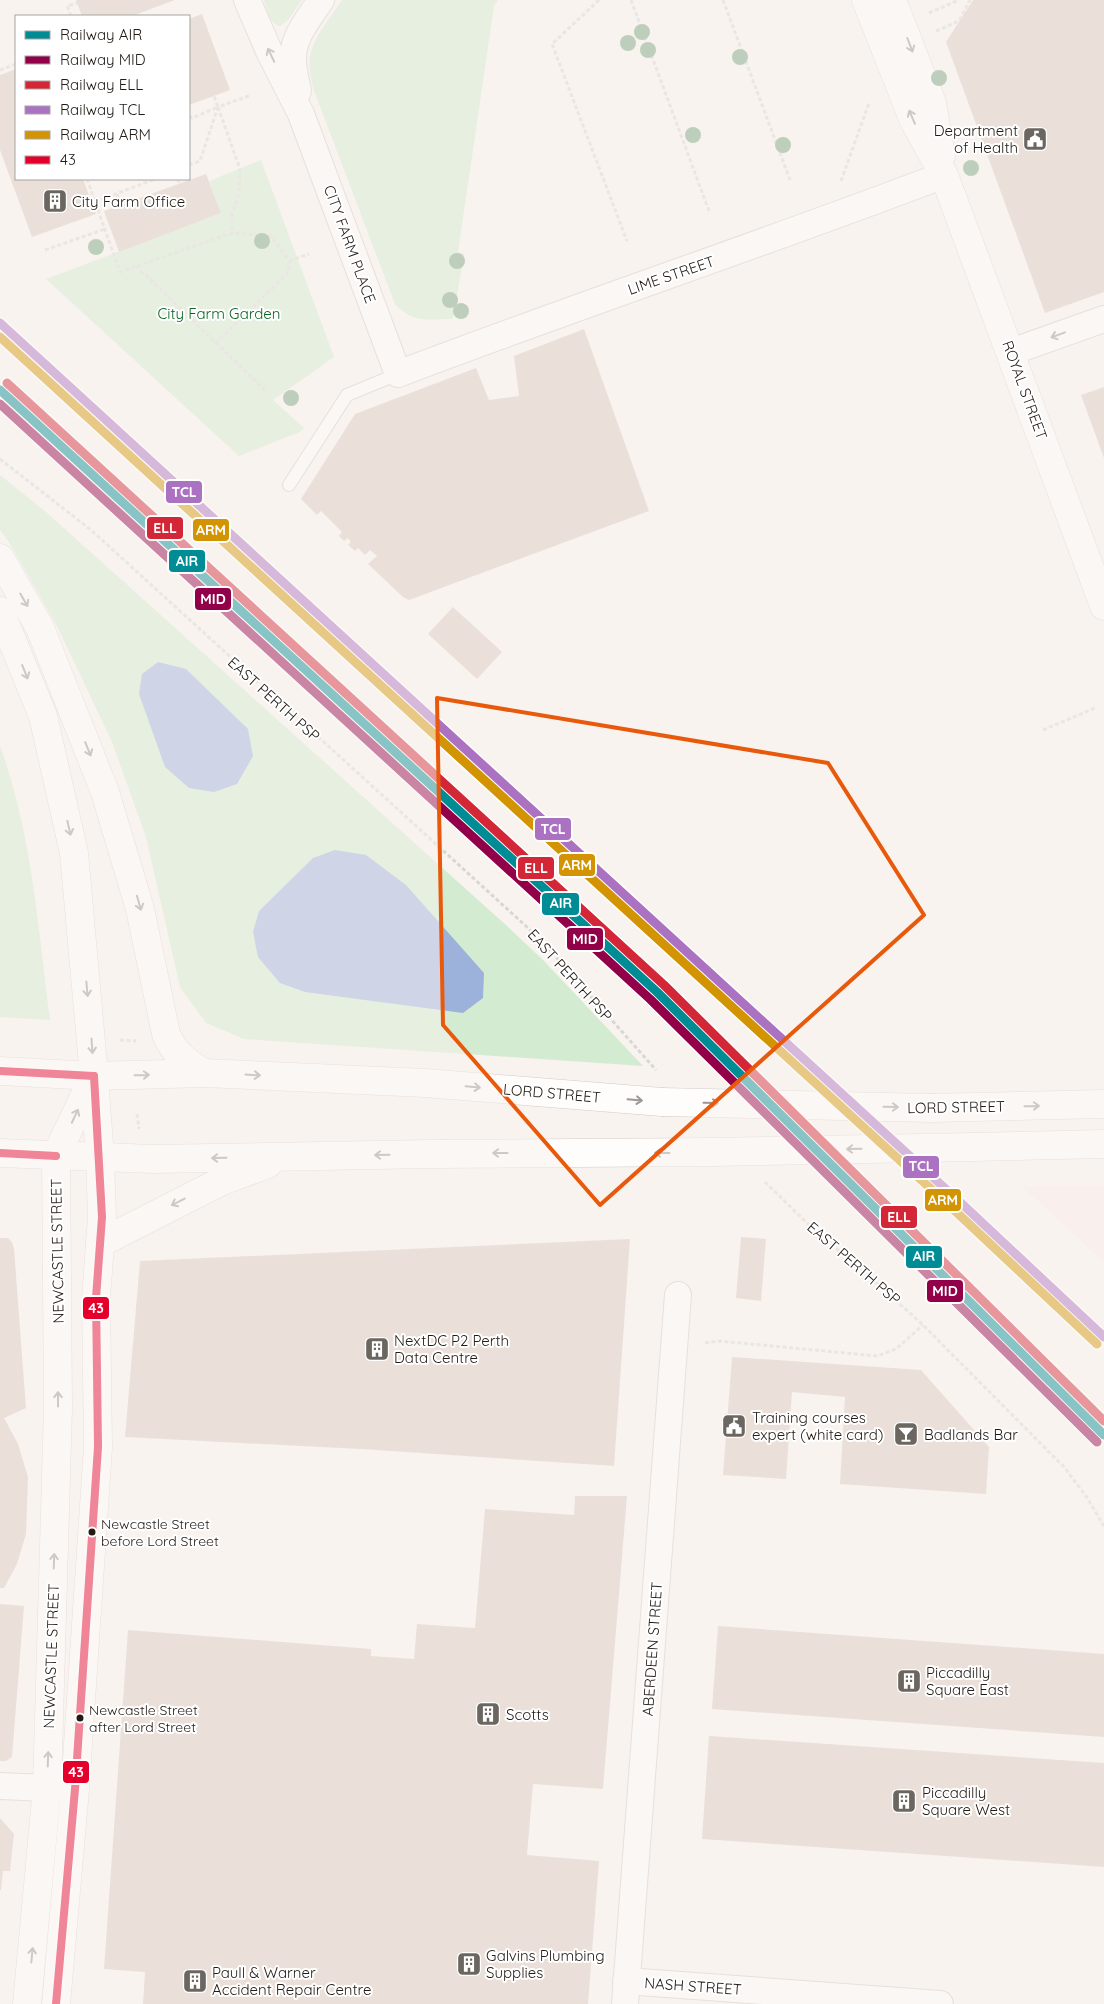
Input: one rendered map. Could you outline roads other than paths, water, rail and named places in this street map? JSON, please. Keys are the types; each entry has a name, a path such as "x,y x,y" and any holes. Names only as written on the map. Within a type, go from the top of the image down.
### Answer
{"main road":[{"name":"ROYAL STREET","path":"866,0 914,122 944,175 1104,606"},
{"name":"ROYAL STREET","path":"892,0 932,103 944,175"},
{"path":"0,558 40,628 105,792 140,910 166,1034 171,1047 180,1057 204,1073"},
{"path":"0,611 43,716 74,852 94,1076"},
{"name":"LORD STREET","path":"0,1071 94,1076 204,1073 425,1083 662,1102 931,1108 1104,1104"},
{"name":"NEWCASTLE STREET","path":"27,2004 47,1788 58,1408 56,1156 94,1076"},
{"name":"NEWCASTLE STREET","path":"56,2004 75,1790 98,1447 96,1298 102,1217 94,1076"},
{"path":"0,1153 154,1159 711,1152 1104,1144"},
{"path":"100,1243 222,1181 288,1157"}],"street":[{"name":"CITY FARM PLACE","path":"247,0 269,51 302,114 398,374"},
{"name":"CITY FARM PLACE","path":"302,114 293,57 294,47 298,37 321,0"},
{"name":"LIME STREET","path":"398,374 593,302 694,268 944,175"},
{"path":"1011,352 1104,318"},
{"name":"ABERDEEN STREET","path":"626,1993 678,1295"},
{"path":"0,1786 75,1790"},
{"name":"NASH STREET","path":"626,1993 940,2004"}],"lane":[{"path":"290,485 347,395 398,374"}],"water":[{"path":"158,662 186,669 248,729 253,756 237,784 214,792 189,788 165,767 139,694 142,674"},
{"path":"335,850 366,855 406,885 484,973 483,998 463,1013 305,992 280,983 258,957 253,932 259,911 313,858"}],"rail line":[{"name":"TCL","path":"0,323 960,1202 1104,1337"},
{"name":"ARM","path":"0,337 953,1209 1097,1344"},
{"name":"ELL","path":"7,383 664,985 1104,1421"},
{"name":"AIR","path":"0,390 657,992 1104,1435"},
{"name":"MID","path":"0,404 650,999 1097,1442"}],"place":[{"name":"Department of Health","path":"1035,139"},
{"name":"City Farm Office","path":"55,201"},
{"name":"NextDC P2 Perth Data Centre","path":"377,1349"},
{"name":"Training courses expert (white card)","path":"734,1426"},
{"name":"Badlands Bar","path":"906,1434"},
{"name":"Newcastle Street before Lord Street","path":"92,1532"},
{"name":"Piccadilly Square East","path":"909,1681"},
{"name":"Scotts","path":"488,1714"},
{"name":"Newcastle Street after Lord Street","path":"80,1718"},
{"name":"Piccadilly Square West","path":"904,1801"},
{"name":"Galvins Plumbing Supplies","path":"469,1964"},
{"name":"Paull & Warner Accident Repair Centre","path":"195,1981"}],"park label":[{"name":"City Farm Garden","path":"219,313"}]}
